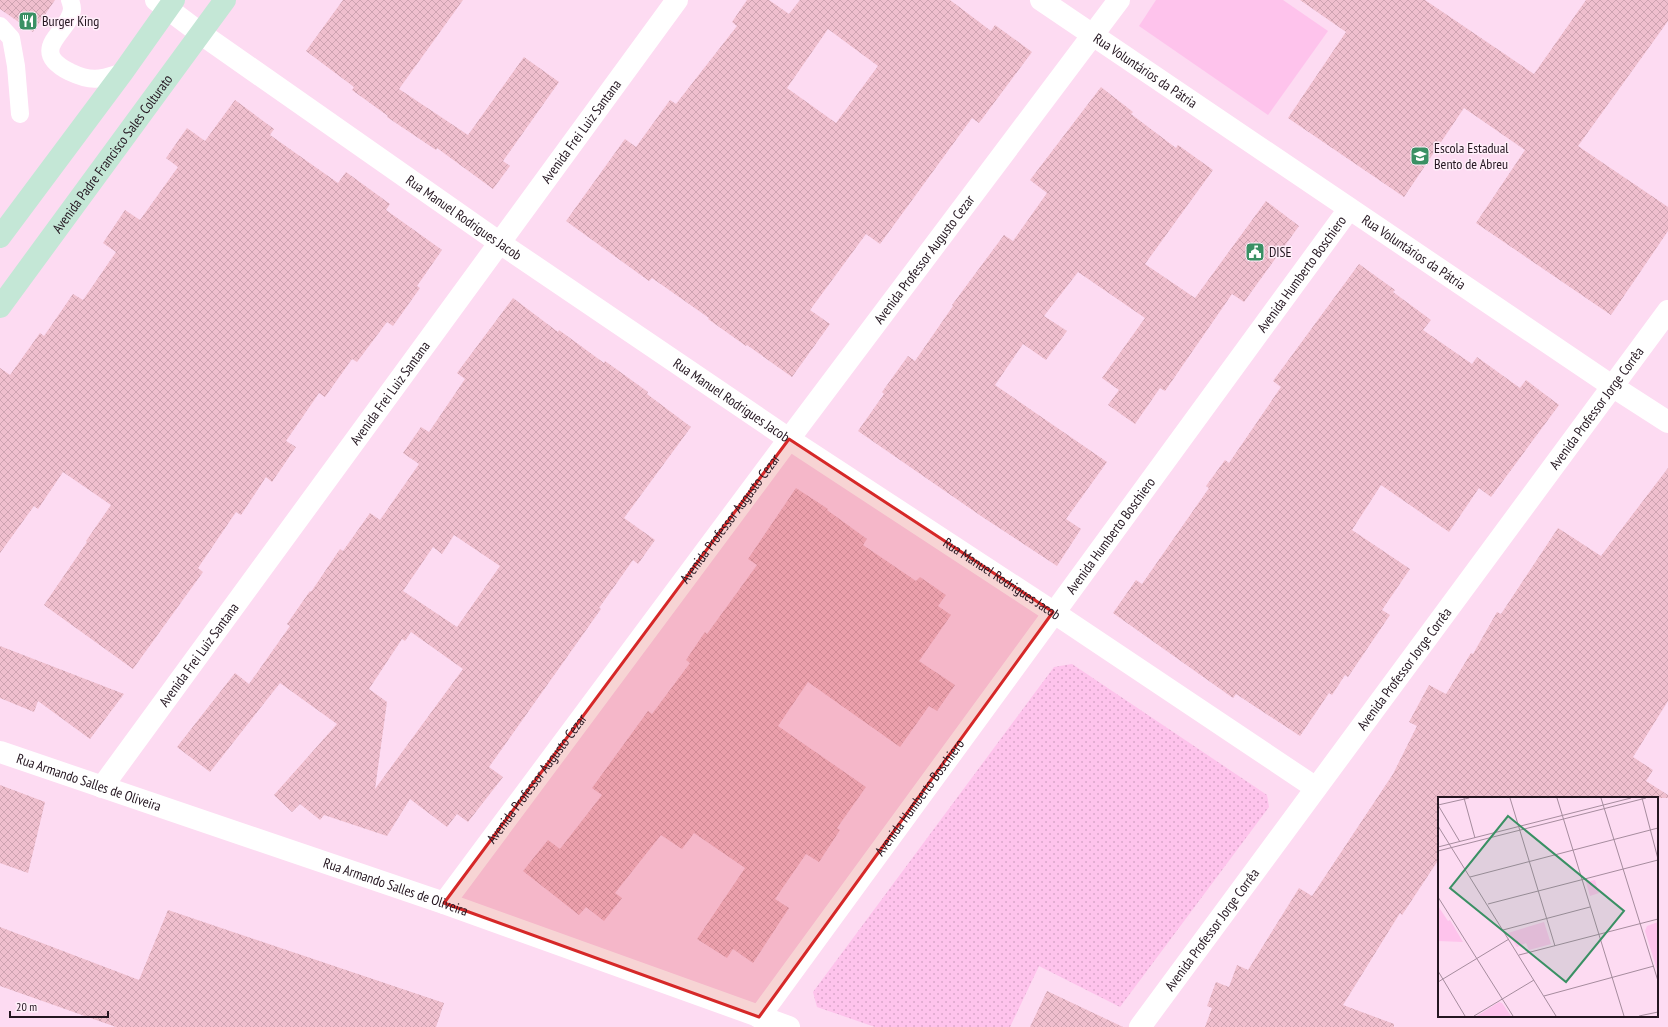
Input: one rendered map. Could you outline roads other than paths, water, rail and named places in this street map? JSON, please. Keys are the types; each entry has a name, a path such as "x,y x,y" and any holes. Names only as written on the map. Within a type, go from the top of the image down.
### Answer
{"main road":[{"name":"Avenida Padre Francisco Sales Colturato","path":"0,307 225,0"},
{"path":"0,237 123,72 166,3"}],"street":[{"name":"Avenida Frei Luiz Santana","path":"102,787 677,0"},
{"name":"Rua Voluntários da Pátria","path":"1041,0 1349,209 1668,422"},
{"name":"Avenida Professor Augusto Cezar","path":"444,904 789,439 1119,0"},
{"name":"Rua Manuel Rodrigues Jacob","path":"166,3 200,33 500,243 789,439 1053,612 1316,788"},
{"name":"Avenida Humberto Boschiero","path":"759,1017 1053,612 1349,209"},
{"name":"Avenida Professor Jorge Corrêa","path":"1140,1027 1668,311"},
{"name":"Rua Armando Salles de Oliveira","path":"0,752 444,904 790,1027"}],"lane":[{"path":"70,0 72,10 67,21 54,38 51,48 51,56 59,65 80,77 98,80 123,72"},
{"path":"0,26 11,38 16,66 20,114"}],"place":[{"name":"Burger King","path":"28,21"},
{"name":"Escola Estadual Bento de Abreu","path":"1420,156"},
{"name":"DISE","path":"1255,252"}]}
